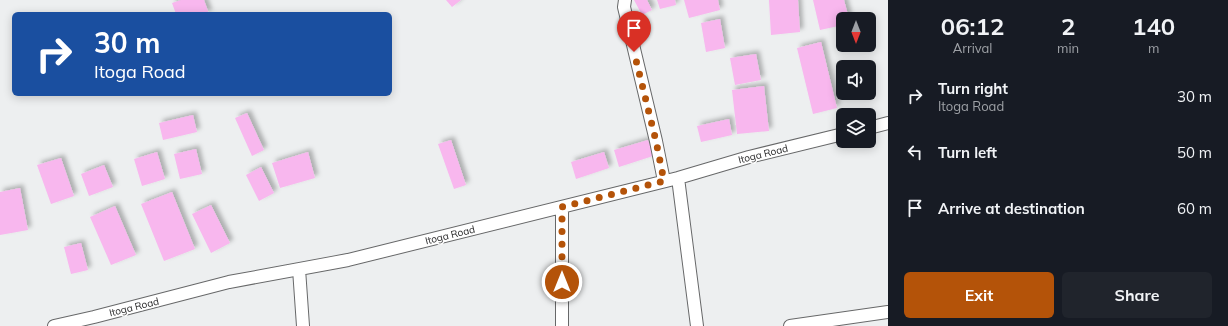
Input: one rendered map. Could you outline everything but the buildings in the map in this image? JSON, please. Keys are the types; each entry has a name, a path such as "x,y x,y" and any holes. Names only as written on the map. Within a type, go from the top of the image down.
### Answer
{"street":[{"path":"625,0 624,8 656,141 664,181"},
{"path":"876,126 888,123"},
{"name":"Itoga Road","path":"54,326 95,322 229,282 348,260 678,178 749,156 836,136"},
{"path":"678,178 697,326"},
{"path":"562,207 562,326"},
{"path":"299,269 303,326"},
{"path":"790,326 888,312"}],"route":[{"path":"562,282 562,207 664,181 656,141 634,52"}]}
